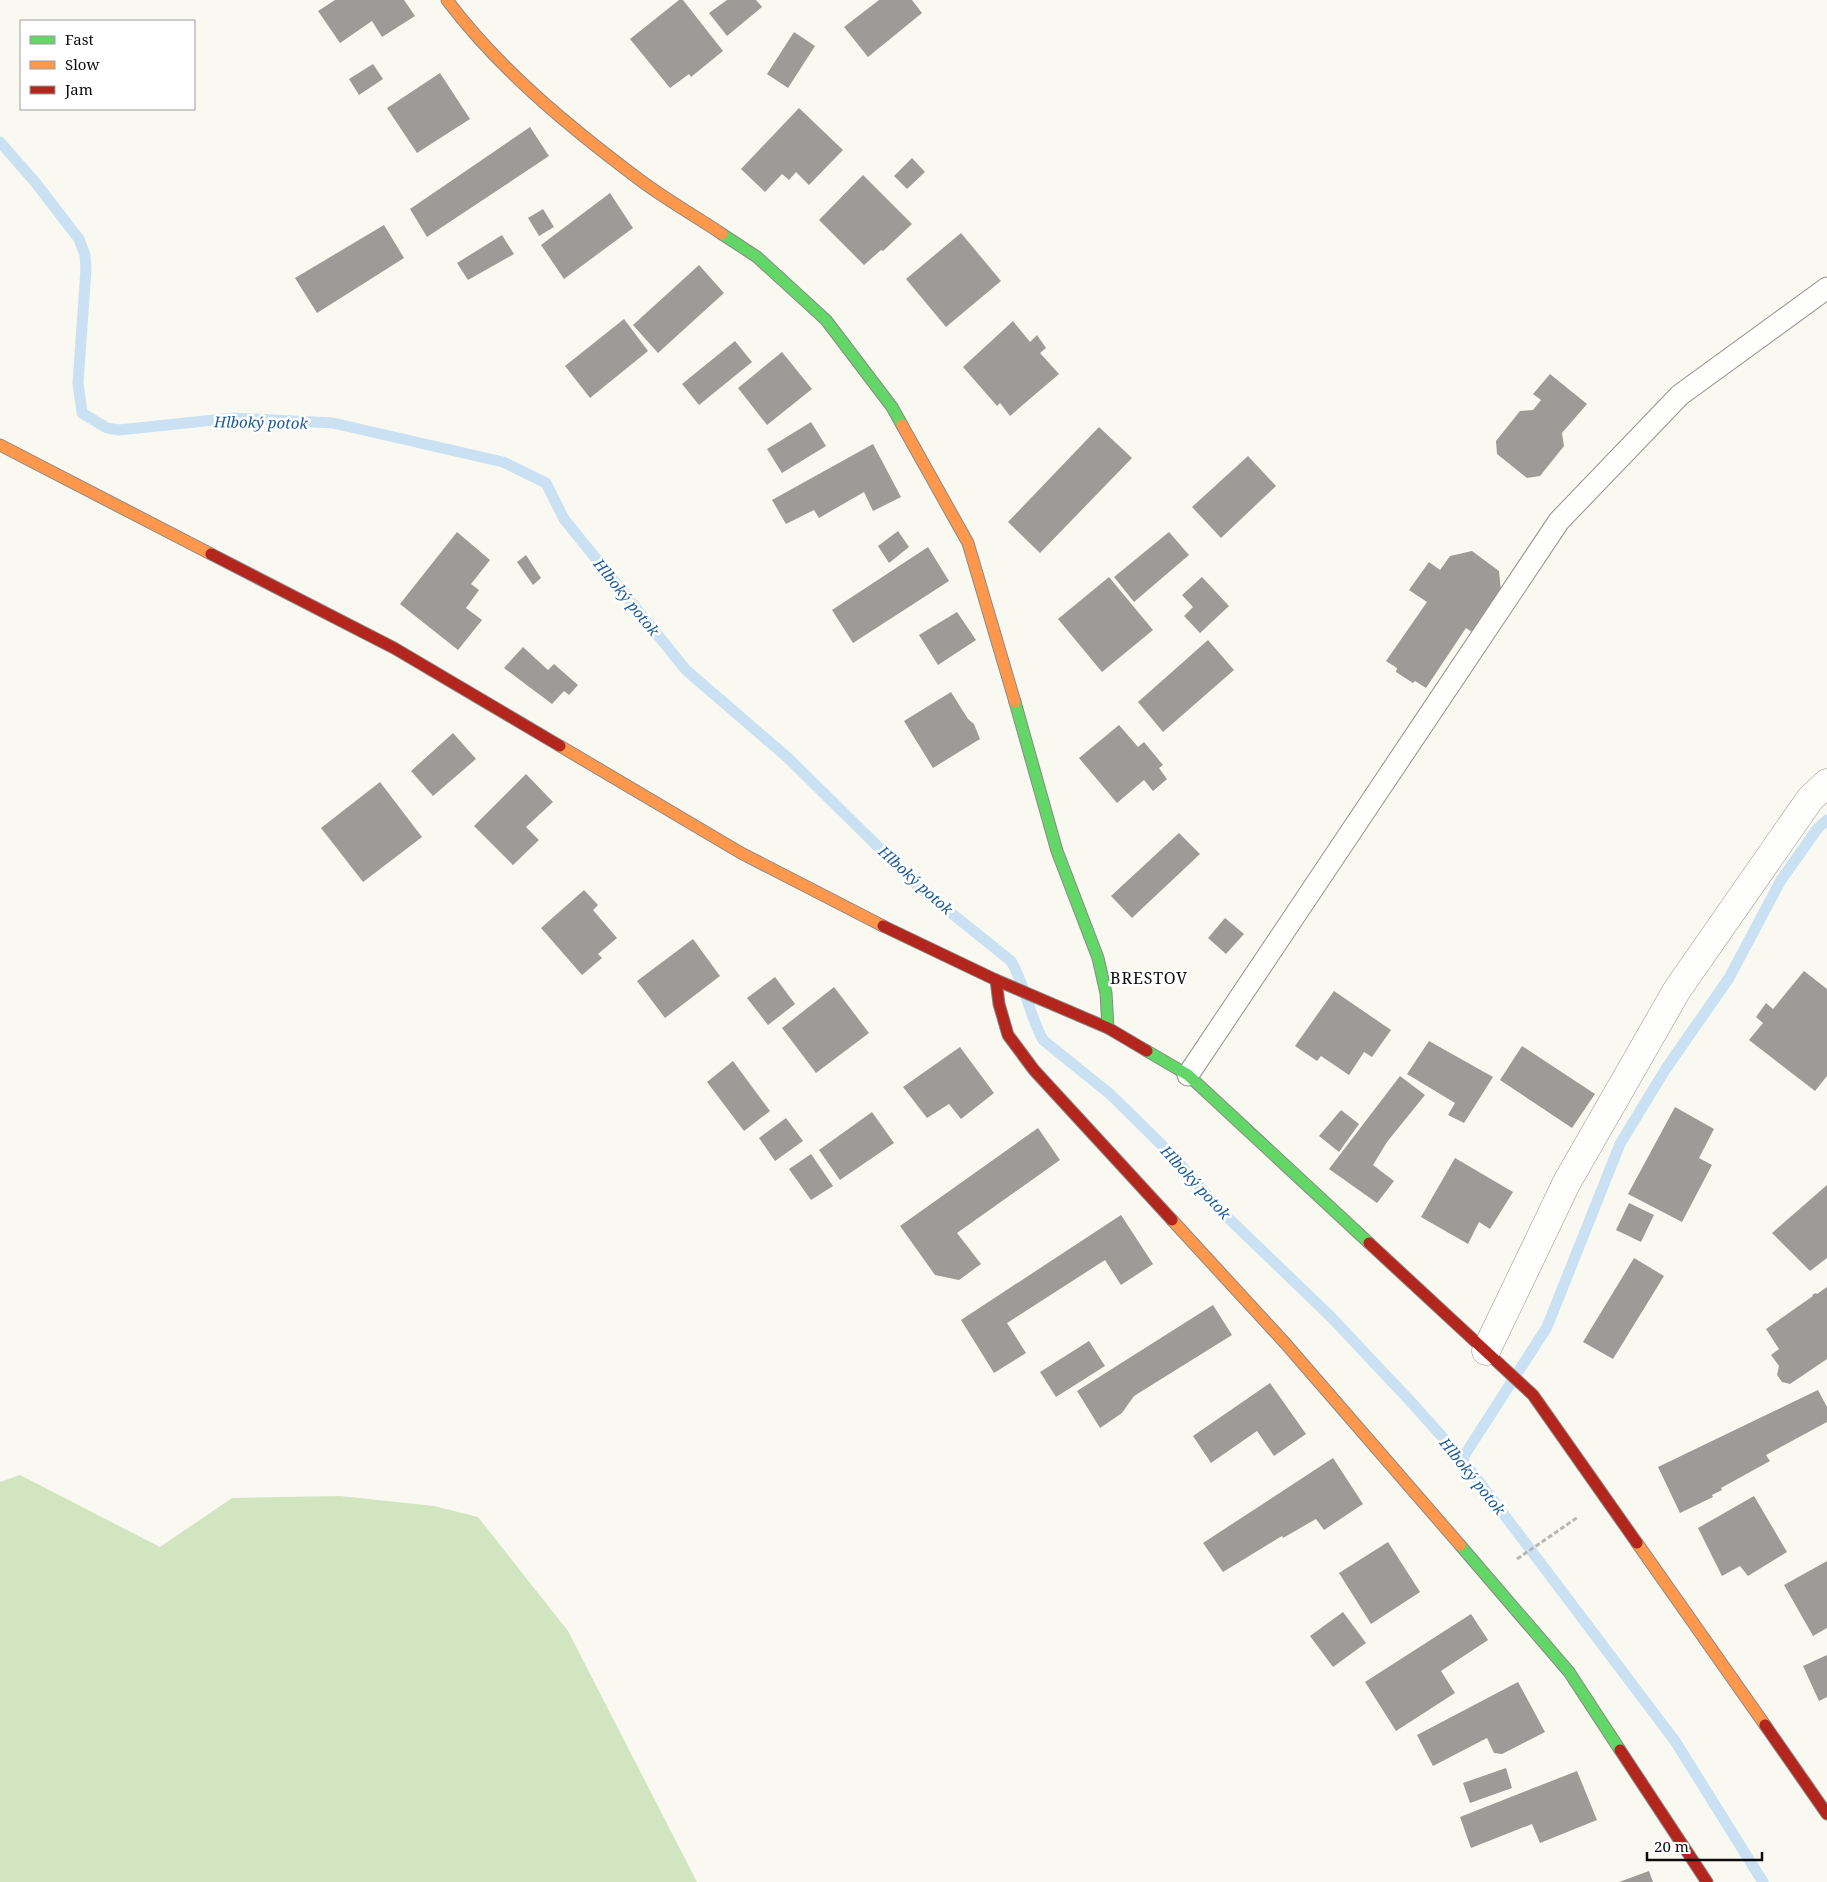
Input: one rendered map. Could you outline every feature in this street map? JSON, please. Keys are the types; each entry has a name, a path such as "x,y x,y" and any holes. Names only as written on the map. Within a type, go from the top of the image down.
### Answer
{"street":[{"path":"447,0 468,28 536,97 636,178 757,257 826,320 892,407 968,543 1057,851 1098,958 1106,993 1108,1028"},
{"path":"0,445 394,648 741,852 870,920 996,980 1108,1028 1188,1075 1533,1395 1827,1814"},
{"path":"1491,1356 1567,1182 1677,990 1810,799 1827,783"},
{"path":"996,980 999,1004 1008,1035 1034,1070 1285,1343 1569,1672 1706,1882"}],"lane":[{"path":"1188,1075 1559,521 1680,395 1827,288"}],"path":[{"path":"1511,1563 1554,1533"}],"green space":[{"path":"20,1475 160,1547 232,1498 340,1496 434,1506 478,1517 568,1631 697,1882 0,1882 0,1482"}],"building":[{"path":"335,0 404,0 415,16 382,37 372,21 340,43 318,11"},
{"path":"679,0 683,0 723,51 691,77 689,74 670,88 630,39"},
{"path":"727,0 756,0 762,7 727,36 709,13"},
{"path":"879,0 912,0 922,13 868,57 844,27"},
{"path":"794,32 815,46 788,88 767,74"},
{"path":"373,64 383,79 359,95 349,79"},
{"path":"440,73 470,119 417,153 387,108"},
{"path":"799,108 843,150 809,185 796,172 789,180 782,174 765,192 741,169"},
{"path":"530,127 549,156 427,237 410,209"},
{"path":"912,158 925,172 907,189 894,176"},
{"path":"863,175 912,224 883,251 881,250 864,265 819,220"},
{"path":"610,193 633,228 564,279 541,245"},
{"path":"543,209 554,227 539,236 528,218"},
{"path":"384,225 404,258 317,313 295,278"},
{"path":"961,233 1001,281 946,327 906,279"},
{"path":"502,235 514,254 468,280 457,263"},
{"path":"699,265 724,293 658,353 633,325"},
{"path":"624,319 648,351 590,398 565,366"},
{"path":"1013,321 1030,342 1037,335 1046,348 1040,353 1059,374 1010,416 1000,403 997,406 963,367"},
{"path":"735,341 752,362 699,405 682,384"},
{"path":"782,352 812,389 767,425 738,388"},
{"path":"1550,374 1587,404 1562,433 1564,446 1540,476 1527,478 1497,454 1496,441 1520,411 1533,410 1541,400 1533,394"},
{"path":"811,422 826,446 782,473 767,449"},
{"path":"1099,427 1132,458 1040,553 1008,522"},
{"path":"873,444 901,497 873,511 864,492 819,518 814,510 786,524 772,500"},
{"path":"1248,456 1276,486 1221,538 1192,507"},
{"path":"898,531 909,547 889,563 878,546"},
{"path":"457,532 490,560 471,584 479,590 466,608 482,620 458,650 400,604"},
{"path":"1169,532 1189,555 1134,602 1114,577"},
{"path":"928,547 949,581 853,643 832,610"},
{"path":"1472,551 1499,571 1501,591 1481,638 1466,628 1426,688 1415,681 1413,683 1396,672 1397,668 1386,661 1427,602 1409,590 1429,562 1440,570 1450,556"},
{"path":"526,555 541,578 533,585 517,562"},
{"path":"1109,577 1153,630 1102,672 1058,619"},
{"path":"1202,577 1229,606 1200,633 1184,616 1193,607 1182,595"},
{"path":"957,612 976,640 938,665 919,635"},
{"path":"1208,640 1234,670 1163,732 1138,702"},
{"path":"523,647 548,670 554,664 578,685 569,695 564,691 552,704 504,668"},
{"path":"951,692 968,719 974,724 980,739 933,768 904,721"},
{"path":"1119,725 1138,747 1144,742 1163,765 1159,768 1167,779 1153,791 1144,780 1117,803 1079,758"},
{"path":"453,733 476,759 433,796 411,771"},
{"path":"526,774 553,802 526,827 539,840 513,865 474,826"},
{"path":"380,782 422,837 363,882 321,828"},
{"path":"1179,833 1200,854 1132,918 1111,896"},
{"path":"584,890 598,905 593,910 617,938 598,954 602,958 582,975 541,928"},
{"path":"1225,918 1244,934 1226,954 1208,938"},
{"path":"693,939 720,976 665,1018 637,981"},
{"path":"1804,971 1827,989 1827,1076 1815,1091 1749,1040 1763,1023 1756,1017 1766,1003 1773,1009"},
{"path":"775,977 795,1004 768,1025 747,998"},
{"path":"834,987 869,1033 816,1073 782,1028"},
{"path":"1334,991 1391,1030 1372,1057 1364,1052 1349,1075 1321,1056 1317,1061 1295,1046"},
{"path":"1429,1041 1493,1077 1464,1123 1448,1115 1455,1103 1407,1074"},
{"path":"1522,1046 1595,1094 1572,1128 1500,1080"},
{"path":"960,1047 994,1093 961,1119 949,1104 927,1118 903,1087"},
{"path":"733,1061 770,1111 744,1131 707,1082"},
{"path":"1400,1076 1425,1095 1387,1142 1373,1165 1394,1181 1377,1203 1329,1169"},
{"path":"1675,1107 1714,1129 1699,1158 1712,1165 1682,1222 1628,1194"},
{"path":"1341,1110 1359,1124 1339,1152 1319,1136"},
{"path":"872,1112 894,1143 840,1180 819,1150"},
{"path":"786,1118 803,1141 775,1161 759,1138"},
{"path":"1038,1128 1060,1160 957,1233 981,1264 959,1280 935,1275 900,1226"},
{"path":"811,1154 833,1186 811,1200 789,1169"},
{"path":"1455,1158 1513,1192 1490,1229 1479,1222 1468,1244 1421,1217"},
{"path":"1827,1185 1827,1258 1810,1271 1772,1233"},
{"path":"1629,1203 1654,1215 1641,1242 1616,1230"},
{"path":"1121,1215 1153,1264 1121,1285 1105,1260 1007,1323 1026,1353 994,1373 961,1320"},
{"path":"1634,1258 1664,1276 1613,1359 1583,1342"},
{"path":"1827,1287 1827,1359 1790,1384 1782,1382 1777,1375 1779,1366 1771,1355 1779,1349 1766,1329 1812,1295"},
{"path":"1213,1305 1232,1335 1134,1396 1122,1413 1100,1428 1077,1391"},
{"path":"1089,1341 1105,1366 1056,1397 1040,1372"},
{"path":"1270,1383 1306,1434 1274,1456 1257,1431 1211,1463 1193,1436"},
{"path":"1818,1390 1827,1407 1827,1422 1766,1455 1770,1461 1721,1488 1722,1490 1712,1495 1713,1497 1680,1513 1658,1467"},
{"path":"1333,1458 1363,1504 1324,1530 1316,1519 1283,1538 1282,1536 1223,1572 1203,1543"},
{"path":"1754,1496 1787,1552 1748,1576 1740,1566 1722,1576 1698,1528"},
{"path":"1388,1542 1420,1592 1371,1624 1339,1573"},
{"path":"1827,1561 1827,1628 1813,1636 1784,1585"},
{"path":"1343,1612 1366,1643 1333,1667 1310,1636"},
{"path":"1471,1614 1488,1640 1441,1671 1455,1693 1396,1731 1365,1682"},
{"path":"1827,1655 1827,1697 1819,1701 1803,1666"},
{"path":"1518,1682 1545,1732 1502,1754 1494,1753 1487,1738 1433,1766 1417,1735"},
{"path":"1506,1768 1512,1788 1470,1803 1463,1783"},
{"path":"1577,1771 1597,1820 1540,1843 1532,1824 1471,1848 1460,1817"},
{"path":"1649,1871 1653,1882 1619,1882"}],"waterway":[{"name":"Hlboký potok","path":"0,142 35,182 79,239 85,255 86,269 78,383 82,413 107,428 119,430 233,418 333,423 503,462 546,483 564,519 686,670 788,758 920,888 1011,961 1043,1040 1110,1094 1173,1156 1221,1211 1331,1317 1462,1459 1675,1741 1763,1882"},
{"path":"1462,1459 1547,1327 1620,1144 1665,1070 1729,978 1781,880 1818,828 1827,820"}],"traffic: fast":[{"path":"722,234 757,257 826,320 892,407 902,425"},
{"path":"1015,702 1057,851 1098,958 1106,993 1108,1028"},
{"path":"1147,1051 1188,1075 1369,1243"},
{"path":"1460,1545 1569,1672 1620,1750"}],"traffic: slow":[{"path":"447,0 511,73 535,95 646,185 722,234"},
{"path":"902,425 968,543 1015,702"},
{"path":"0,445 211,554"},
{"path":"560,746 741,853 883,926"},
{"path":"1172,1220 1285,1343 1460,1545"},
{"path":"1637,1543 1765,1725"}],"traffic: jam":[{"path":"211,554 394,648 560,746"},
{"path":"883,926 996,980 1108,1028 1147,1051"},
{"path":"996,980 999,1004 1008,1035 1034,1070 1172,1220"},
{"path":"1369,1243 1533,1395 1637,1543"},
{"path":"1765,1725 1827,1814"},
{"path":"1620,1750 1707,1882"}],"district":[{"name":"BRESTOV","path":"1149,978"}]}
